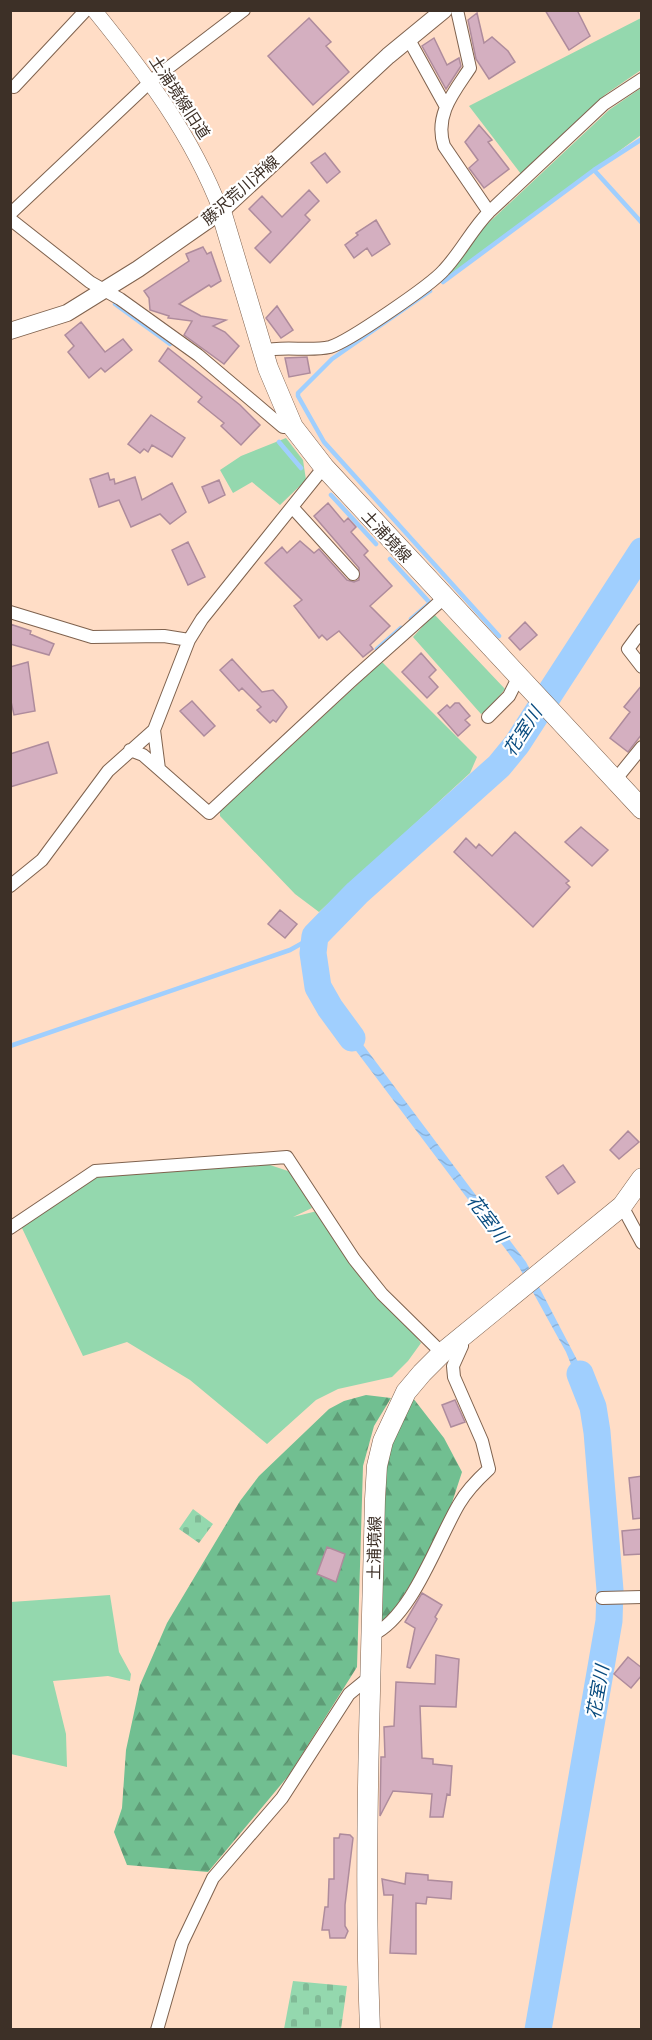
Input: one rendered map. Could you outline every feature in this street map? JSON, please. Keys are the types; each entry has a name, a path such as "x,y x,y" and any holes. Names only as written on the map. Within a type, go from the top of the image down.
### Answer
{"main road":[{"name":"藤沢荒川沖線","path":"10,331 51,320 105,291 221,211 408,38 444,10"},
{"name":"土浦境線","path":"221,211 262,351 293,427 324,467 642,809"},
{"name":"土浦境線","path":"370,2030 367,1934 371,1676 375,1499 377,1466 383,1441 406,1392 450,1346 622,1206 642,1178"}],"street":[{"path":"14,87 86,10"},
{"name":"土浦境線旧道","path":"94,10 151,81 193,148 221,211"},
{"path":"10,214 151,81 244,10"},
{"path":"458,10 470,68 445,105 440,129 444,146 489,212"},
{"path":"408,38 445,105"},
{"path":"262,351 276,347 332,346 364,328 444,270 476,225 489,212 604,104 642,79"},
{"path":"10,219 90,282 198,355 283,428 293,427"},
{"path":"159,769 154,730 189,640 202,619 324,467"},
{"path":"292,507 353,574"},
{"path":"130,750 143,755 209,813 444,598"},
{"path":"10,612 92,637 164,636 189,640"},
{"path":"642,630 628,650 642,667"},
{"path":"488,717 521,681"},
{"path":"10,886 42,860 108,771 154,730"},
{"path":"616,779 642,747"},
{"path":"10,1228 95,1171 287,1158 354,1259 382,1294 450,1346 462,1346 453,1365 454,1377 482,1441 489,1469 471,1486 457,1507 438,1550 391,1624 372,1635"},
{"path":"622,1206 642,1243"},
{"path":"602,1598 642,1596"},
{"path":"157,2030 182,1943 213,1878 282,1798 349,1694 371,1676"}],"green space":[{"path":"641,18 641,70 606,94 521,174 469,106"},
{"path":"641,88 641,135 443,280 481,230 609,110"},
{"path":"286,438 303,460 306,480 280,505 252,482 233,493 220,470 241,456"},
{"path":"434,614 505,689 490,708 481,714 413,637"},
{"path":"382,662 477,757 470,773 319,912 295,894 220,816 220,811"},
{"path":"267,1164 291,1172 312,1208 293,1217 317,1211 421,1343 392,1377 338,1389 316,1400 267,1444 190,1380 127,1342 83,1356 21,1226 91,1179 108,1174"},
{"path":"366,1395 391,1398 374,1426 363,1466 357,1667 289,1775 208,1872 127,1865 114,1832 122,1808 126,1750 140,1685 167,1623 240,1501 259,1476 329,1409 344,1401"},
{"path":"413,1398 444,1438 462,1472 446,1521 432,1550 387,1621 382,1622 379,1612 379,1570 383,1485 397,1426"},
{"path":"193,1509 213,1524 199,1543 179,1529"},
{"path":"110,1595 119,1652 131,1674 130,1681 108,1676 53,1681 66,1734 67,1767 11,1754 11,1602"},
{"path":"293,1981 347,1986 341,2029 284,2029"}],"water":[{"path":"641,540 641,561 636,571 521,748 475,798 467,789 496,763 523,726 551,699"},
{"path":"334,1006 526,1262 587,1379 597,1406 589,1409 566,1352 519,1267 326,1011"}],"pier":[{"path":"548,697 553,701 535,731 525,720"}],"building":[{"path":"545,10 577,10 590,36 569,50"},
{"path":"477,13 484,43 492,37 508,51 515,62 489,79 476,59 468,20"},
{"path":"309,18 331,42 326,46 349,72 313,105 268,56"},
{"path":"434,38 447,65 459,58 461,66 446,89 422,46"},
{"path":"479,125 492,140 488,142 509,169 484,188 469,168 478,160 465,142"},
{"path":"325,153 340,172 327,183 311,163"},
{"path":"309,190 319,201 305,215 310,220 270,263 255,248 271,232 249,209 262,196 282,217"},
{"path":"376,220 390,244 372,256 367,248 354,258 345,245 358,235 356,233"},
{"path":"203,247 207,254 211,252 221,281 211,287 209,285 179,304 201,316 226,320 213,326 225,332 239,346 224,364 184,335 192,321 168,318 169,316 150,310 149,298 144,291 189,261 186,254"},
{"path":"277,306 293,330 281,338 266,318"},
{"path":"81,322 105,352 123,339 132,350 105,372 101,368 89,378 68,352 74,346 65,335"},
{"path":"168,348 240,405 260,425 241,445 221,426 224,423 198,402 202,397 159,361"},
{"path":"307,357 310,373 289,377 285,358"},
{"path":"151,415 185,438 172,457 152,445 148,452 144,449 140,453 128,444"},
{"path":"108,473 110,480 114,479 115,484 135,477 142,500 172,483 186,512 170,524 160,514 131,527 119,500 99,507 90,479"},
{"path":"219,480 225,495 209,503 202,487"},
{"path":"328,503 344,522 348,518 356,527 351,532 368,551 364,555 392,586 370,606 390,626 370,645 373,649 363,657 339,631 327,640 322,635 319,638 294,606 302,600 265,563 282,547 287,553 300,541 314,553 319,549 347,580 354,582 359,580 359,568 314,516"},
{"path":"188,542 205,577 188,585 172,550"},
{"path":"525,622 537,635 520,650 509,638"},
{"path":"10,624 31,631 30,634 54,644 49,655 10,644"},
{"path":"421,653 436,670 429,677 438,687 427,698 402,672"},
{"path":"232,659 262,692 273,690 283,701 287,707 276,722 273,720 270,723 257,710 261,707 242,688 239,691 220,670"},
{"path":"28,662 35,711 14,715 10,697 10,667"},
{"path":"642,685 642,734 628,752 610,738 630,712 624,707"},
{"path":"192,701 215,726 204,736 180,711"},
{"path":"455,703 459,703 470,716 465,720 470,725 458,736 438,713 447,705 450,708"},
{"path":"48,742 57,773 10,787 10,754"},
{"path":"581,827 608,850 592,866 565,842"},
{"path":"515,832 569,881 566,883 570,887 533,927 454,852 466,838 476,848 479,844 492,856"},
{"path":"280,910 297,924 285,938 268,924"},
{"path":"628,1131 639,1142 619,1159 610,1150"},
{"path":"563,1165 575,1182 558,1194 546,1177"},
{"path":"455,1400 465,1422 451,1427 442,1405"},
{"path":"642,1476 642,1518 633,1519 629,1478"},
{"path":"642,1529 642,1554 624,1555 622,1531"},
{"path":"327,1547 345,1554 336,1582 317,1574"},
{"path":"422,1593 442,1605 435,1617 437,1619 410,1668 407,1667 415,1628 405,1622"},
{"path":"436,1655 459,1659 456,1707 420,1706 422,1758 433,1759 433,1764 452,1766 450,1795 447,1794 443,1817 430,1817 432,1794 393,1791 380,1816 381,1757 385,1757 384,1727 394,1726 396,1682 435,1684"},
{"path":"628,1657 642,1668 642,1675 631,1688 614,1674"},
{"path":"340,1834 350,1835 353,1838 345,1905 345,1926 348,1931 345,1938 330,1938 329,1930 322,1930 325,1907 328,1907 329,1879 334,1879 334,1838 339,1838"},
{"path":"406,1873 428,1875 428,1880 452,1882 451,1899 427,1897 426,1904 416,1903 416,1954 390,1953 393,1895 384,1895 382,1879 405,1884"}],"waterway":[{"path":"443,282 594,170 642,139"},
{"path":"594,170 642,223"},
{"path":"430,291 332,359 298,393 298,396 324,442 499,636"},
{"path":"115,304 170,344"},
{"path":"279,442 301,468"},
{"path":"331,495 376,544"},
{"name":"花室川","path":"352,1038 318,987 313,953 315,936 357,893 499,766 517,744 642,551"},
{"path":"390,559 430,603 411,619"},
{"path":"377,649 401,628"},
{"path":"10,1046 290,950 315,936"},
{"name":"花室川","path":"538,2030 609,1621 610,1590 597,1432 593,1407 580,1374"}]}
